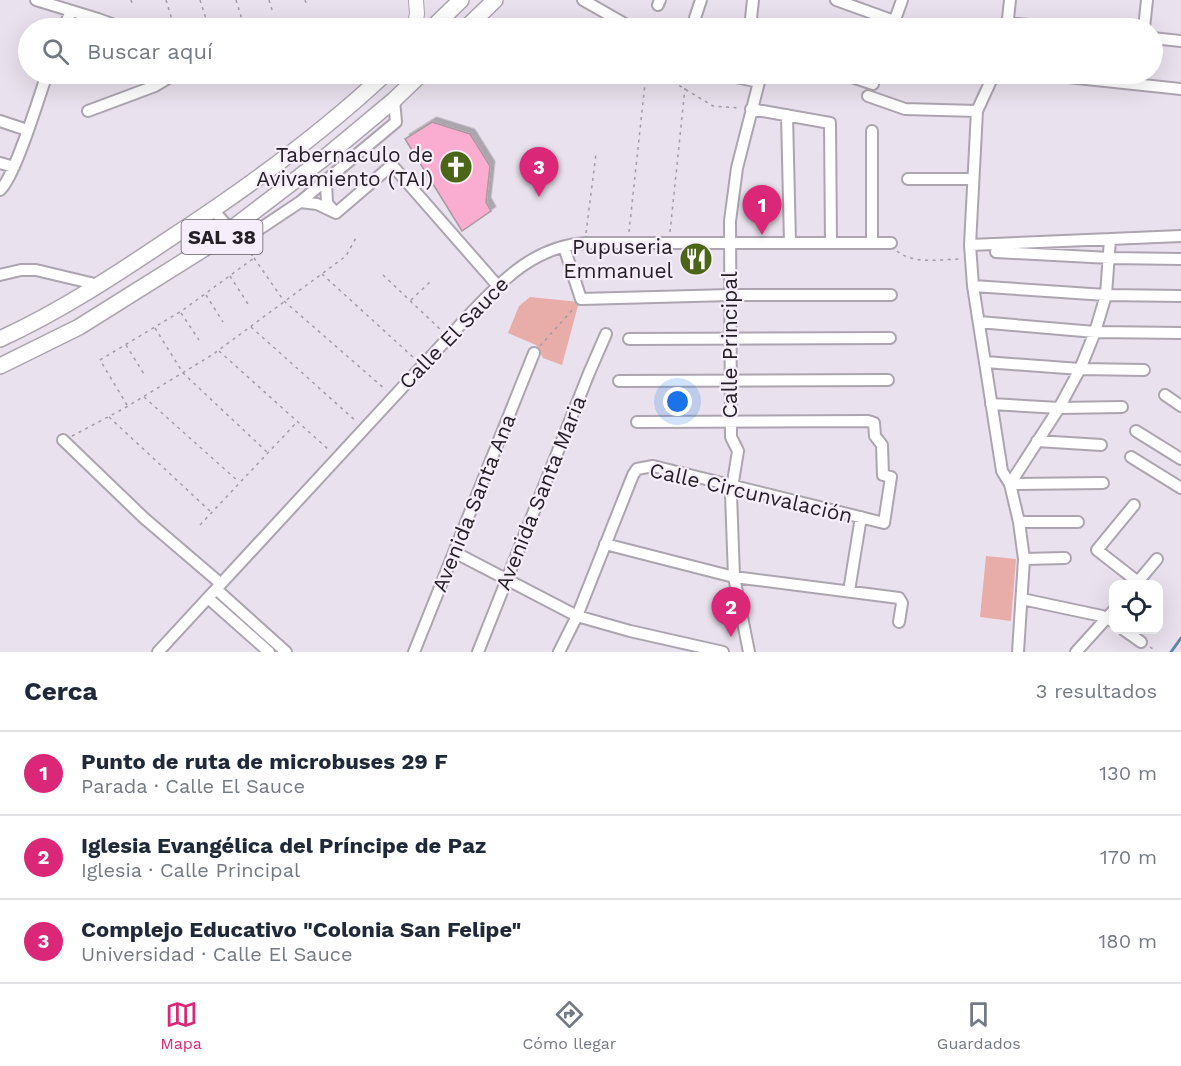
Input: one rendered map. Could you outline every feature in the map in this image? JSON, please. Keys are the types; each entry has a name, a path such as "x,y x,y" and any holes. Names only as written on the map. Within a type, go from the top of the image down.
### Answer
{"highway":[{"path":"442,18 461,0"},
{"path":"476,18 495,0"},
{"name":"SAL 38","path":"0,339 99,285 213,210 324,129 374,84"},
{"name":"SAL 38","path":"0,366 79,327 213,243 328,155 411,84"},
{"path":"233,195 234,207 238,212 251,215"},
{"path":"195,222 208,227 213,243"}],"main road":[{"path":"416,0 416,18"}],"street":[{"path":"36,0 94,18"},
{"path":"584,0 615,18"},
{"path":"695,18 701,0"},
{"path":"749,18 753,0"},
{"path":"836,0 877,18"},
{"path":"896,18 902,0"},
{"path":"1008,18 1010,0"},
{"path":"1145,18 1147,0"},
{"path":"68,18 71,10"},
{"path":"1163,39 1181,41"},
{"path":"0,190 5,186 14,167 43,84"},
{"path":"88,111 159,84"},
{"name":"Calle Principal","path":"749,652 734,578 732,485 738,451 731,440 730,422 730,221 737,168 758,84"},
{"path":"873,84 867,100 905,109 977,111"},
{"path":"989,84 977,111 970,245 973,286 1000,463 1010,484 1024,558 1018,652"},
{"path":"1160,84 1181,89"},
{"path":"213,210 231,230 249,236 326,181 396,122 394,100"},
{"path":"751,109 830,123 831,243"},
{"path":"787,116 790,243"},
{"path":"0,121 27,130"},
{"path":"872,131 872,243"},
{"path":"0,163 14,167"},
{"path":"336,213 392,165 497,285"},
{"path":"908,179 973,179"},
{"path":"326,181 327,203 336,213"},
{"path":"300,201 317,204 336,213"},
{"path":"970,245 1181,236"},
{"path":"1010,484 1059,408 1080,369 1095,332 1106,295 1110,239"},
{"name":"Calle El Sauce","path":"158,652 497,285 515,269 534,258 564,247 585,243 891,243"},
{"path":"564,247 581,299 730,295 891,295"},
{"path":"996,252 1181,259"},
{"path":"0,275 21,270 36,270 99,285"},
{"path":"973,286 1106,295 1181,296"},
{"path":"979,322 1095,332 1181,333"},
{"name":"Avenida Santa Maria","path":"477,652 606,334"},
{"path":"629,339 890,338"},
{"name":"Avenida Santa Ana","path":"414,652 534,353"},
{"path":"985,362 1080,369 1144,370"},
{"path":"619,381 888,380"},
{"path":"1166,395 1181,406"},
{"path":"991,404 1059,408 1122,407"},
{"name":"Calle Circunvalación","path":"559,652 577,616 637,469 653,466 884,523 891,477 883,475 882,445 875,436 874,423 868,421 730,422"},
{"path":"637,422 730,422"},
{"path":"1136,431 1181,459"},
{"path":"63,441 286,652"},
{"path":"1037,441 1101,445"},
{"path":"1131,457 1181,488"},
{"path":"1000,463 1022,466"},
{"path":"1010,484 1102,483"},
{"path":"1133,580 1097,550 1134,505"},
{"path":"849,591 861,518"},
{"path":"1019,522 1078,522"},
{"path":"605,544 734,578 899,598 902,603 899,622"},
{"path":"454,552 577,616 630,631 723,652"},
{"path":"1024,558 1065,558"},
{"path":"1140,580 1157,560"},
{"path":"208,598 269,652"},
{"path":"1022,599 1109,616"},
{"path":"1076,652 1109,618"},
{"path":"1130,634 1141,642"}],"path":[{"path":"166,0 171,18"},
{"path":"200,0 206,18"},
{"path":"236,0 241,18"},
{"path":"269,0 273,13"},
{"path":"628,242 645,84"},
{"path":"678,84 713,106 751,109"},
{"path":"669,242 685,88"},
{"path":"585,243 596,154"},
{"path":"63,441 128,406 218,350 346,256 357,236"},
{"path":"242,242 284,301 393,397"},
{"path":"891,243 905,257 971,259"},
{"path":"128,406 100,360 181,312 254,258"},
{"path":"321,274 422,366"},
{"path":"383,275 449,337"},
{"path":"230,276 248,304"},
{"path":"411,301 431,281"},
{"path":"205,294 223,322"},
{"path":"534,353 581,299"},
{"path":"181,312 199,340"},
{"path":"250,327 364,428"},
{"path":"154,328 183,373 268,453"},
{"path":"125,345 144,374"},
{"path":"218,350 338,457"},
{"path":"143,397 239,483"},
{"path":"109,416 211,513"},
{"path":"200,525 297,422"}],"shaded area":[{"path":"530,297 579,302 562,365 543,358 536,345 508,333 519,306"},
{"path":"986,556 1016,559 1011,621 980,617"}],"building":[{"path":"432,122 470,134 490,166 486,202 491,211 462,231 405,139"}],"waterway":[{"path":"1171,652 1181,638"}],"place":[{"name":"Tabernaculo de Avivamiento (TAI)","path":"456,167"},
{"name":"Complejo Educativo \"Colonia San Felipe\"","path":"539,197"},
{"name":"Punto de ruta de microbuses 29 F","path":"762,235"},
{"name":"Pupuseria Emmanuel","path":"696,259"},
{"name":"Iglesia Evangélica del Príncipe de Paz","path":"731,637"}]}
